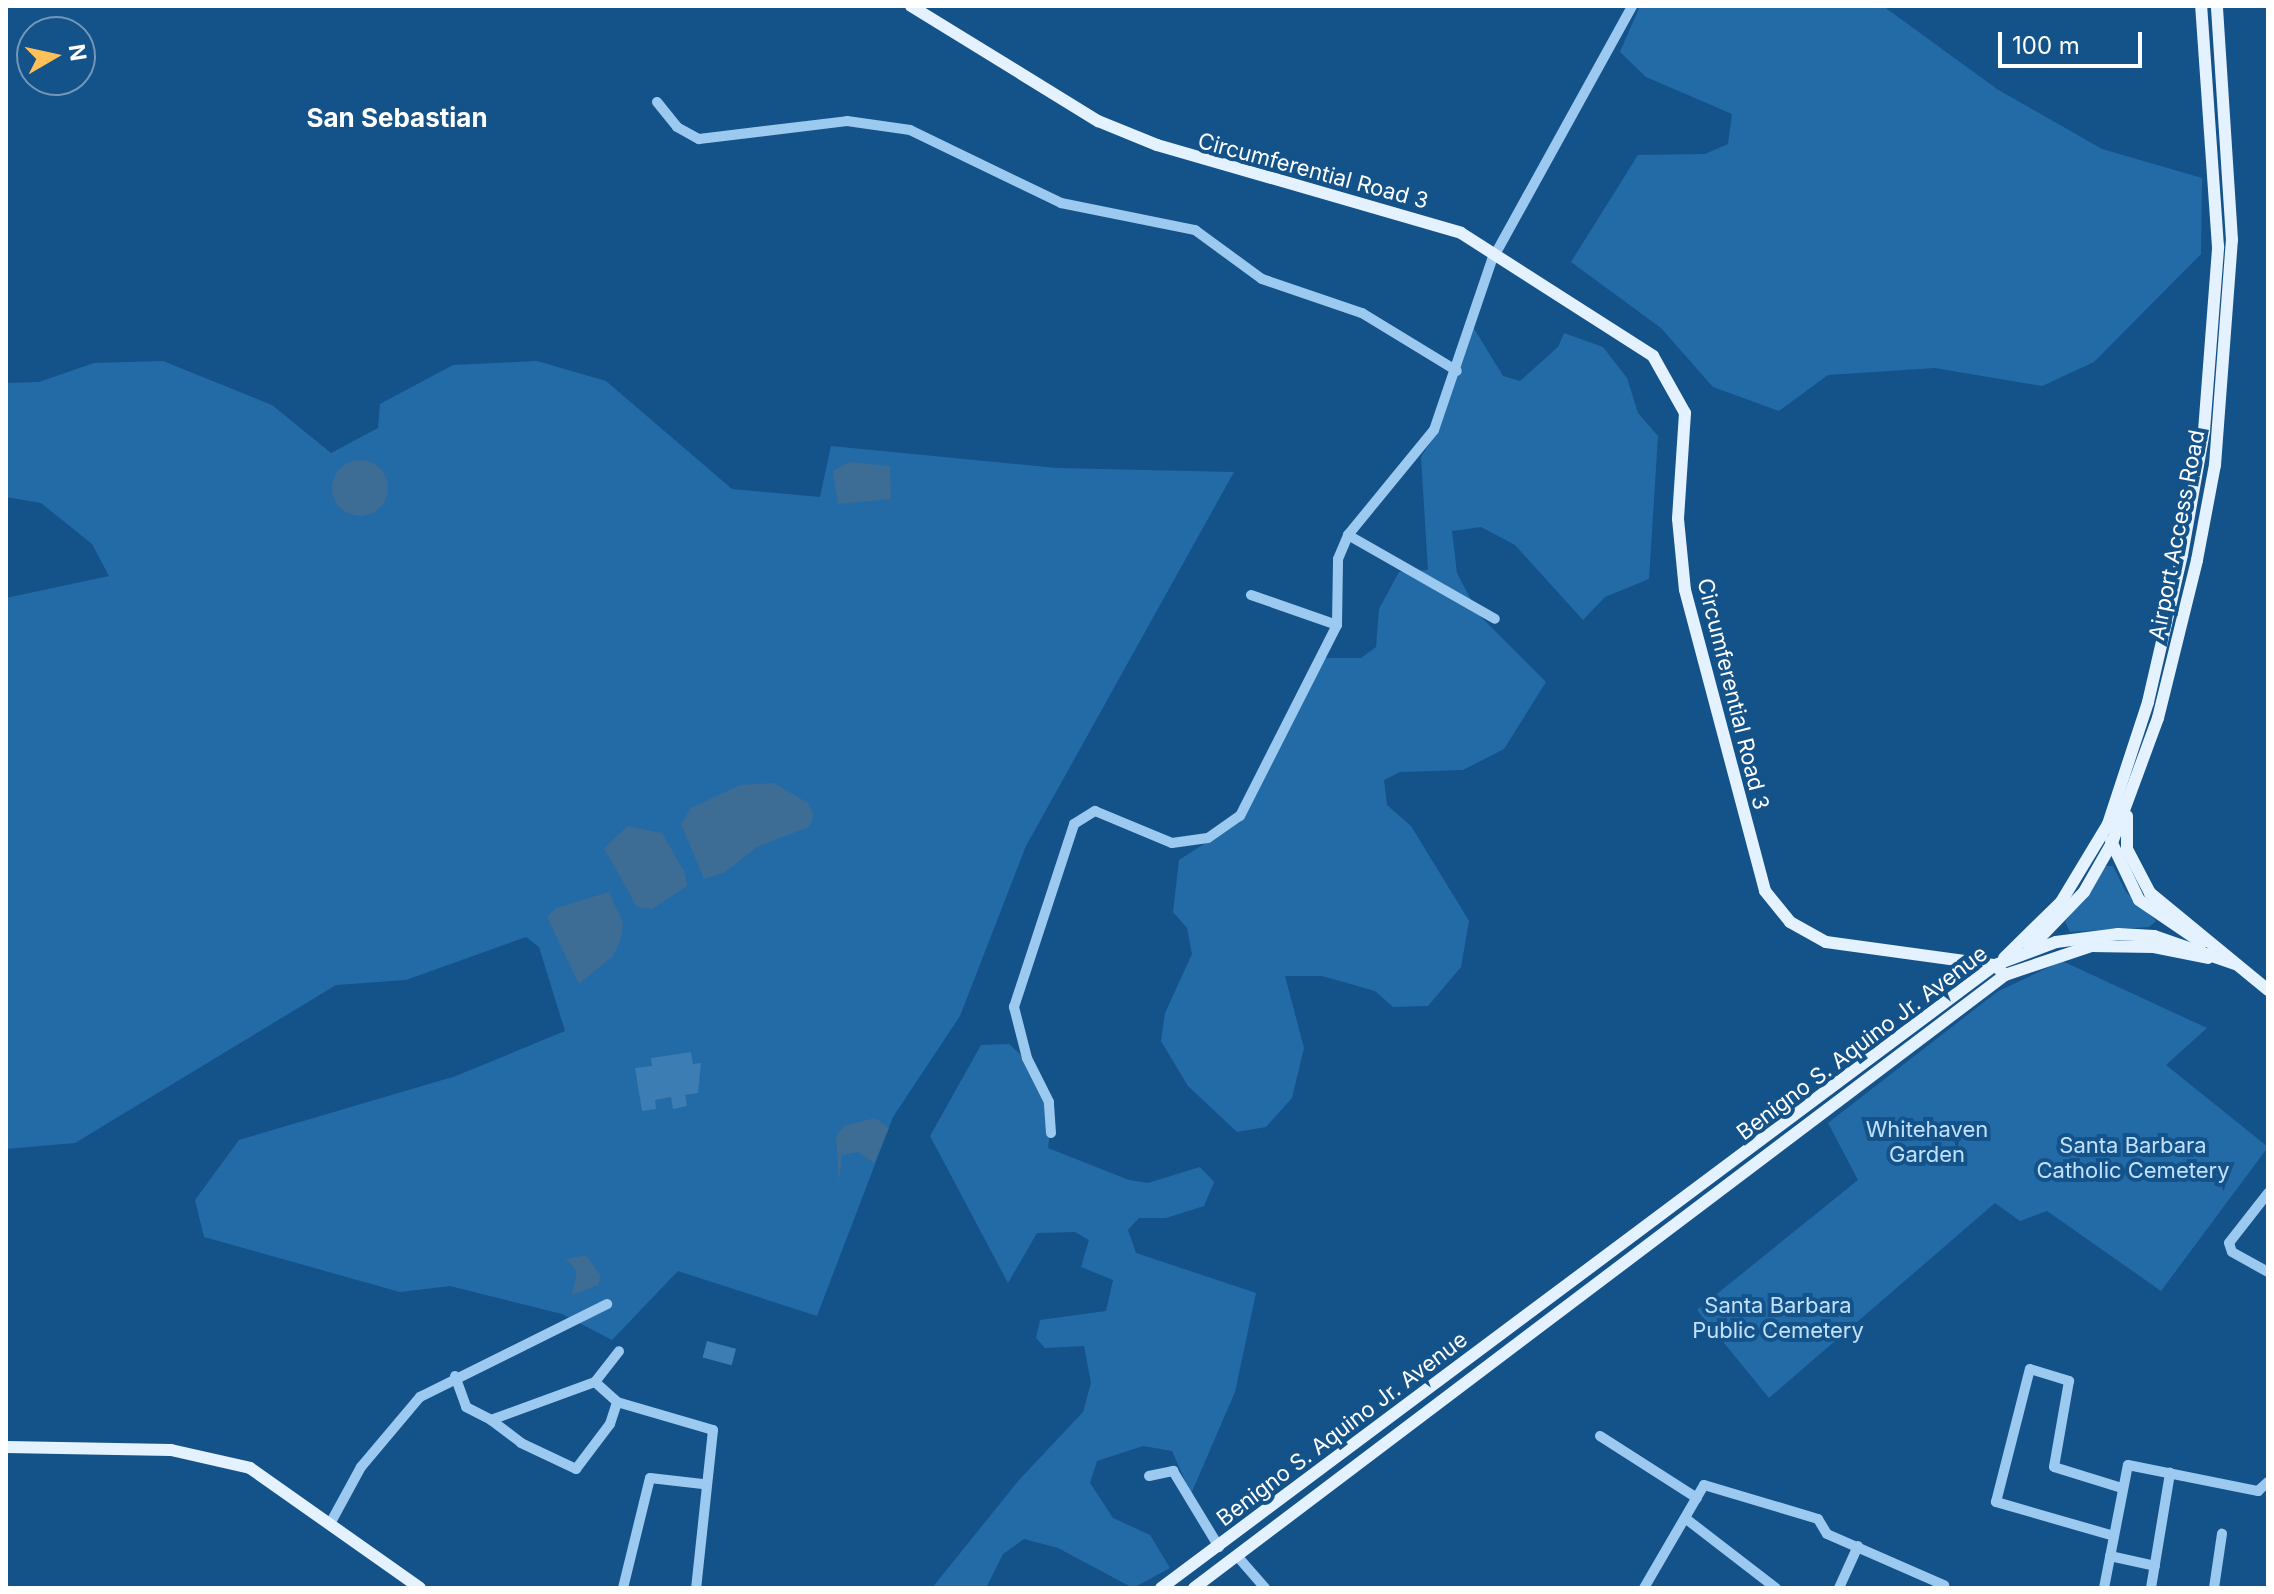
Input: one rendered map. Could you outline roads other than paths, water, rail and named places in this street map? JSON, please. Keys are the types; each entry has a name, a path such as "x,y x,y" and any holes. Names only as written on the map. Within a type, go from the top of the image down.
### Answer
{"main road":[{"name":"Circumferential Road 3","path":"911,6 1098,121 1231,172 1461,233 1629,337 1653,356 1679,395 1687,428 1678,519 1685,590 1757,869 1777,909 1826,942 2000,970"},
{"name":"Airport Access Road","path":"2000,970 2061,902 2108,824 2158,662 2198,430 2218,247 2210,93 2201,6"},
{"name":"Airport Access Road","path":"2000,970 2026,952 2084,892 2112,843 2129,801 2170,675 2223,434 2232,240 2225,91 2217,6"},
{"path":"2210,93 2225,91"},
{"path":"2129,801 2127,849 2136,874 2164,906 2268,990"},
{"path":"2108,824 2112,843 2139,900 2235,964"},
{"path":"2026,952 2090,936 2154,936 2235,964"},
{"name":"Benigno S. Aquino Jr. Avenue","path":"1161,1588 2000,970 2061,953 2119,945 2235,964"},
{"name":"Benigno S. Aquino Jr. Avenue","path":"1194,1588 1479,1376 2000,970"},
{"path":"1469,1360 1479,1376"},
{"path":"6,1447 171,1450 250,1468 331,1522 420,1588"}],"street":[{"path":"1051,1133 1049,1102 1027,1058 1014,1007 1074,824 1095,811 1172,843 1225,829 1240,816 1337,625 1338,559 1348,535 1434,430 1496,254 1632,6"},
{"path":"657,102 677,127 699,139 847,121 900,127 1061,203 1195,230 1262,279 1362,313 1457,371"},
{"path":"1348,535 1495,619"},
{"path":"1251,595 1337,625"},
{"path":"2266,1199 2229,1248 2268,1272"},
{"path":"331,1522 346,1489 401,1416 455,1376 531,1347 607,1304"},
{"path":"491,1420 595,1382 619,1351"},
{"path":"2114,1536 1996,1502 2030,1369 2069,1381 2054,1467 2122,1488"},
{"path":"455,1376 466,1407 491,1420 521,1443 576,1469 610,1424 617,1402"},
{"path":"595,1382 617,1402 709,1425 696,1588"},
{"path":"1600,1436 1697,1498"},
{"path":"2104,1588 2122,1488 2130,1463 2258,1491 2268,1482"},
{"path":"1149,1476 1173,1471 1219,1547"},
{"path":"2151,1588 2170,1473"},
{"path":"623,1588 650,1478 703,1484"},
{"path":"1646,1588 1704,1485 1818,1519 1824,1532 1944,1585"},
{"path":"1685,1518 1776,1588"},
{"path":"2214,1588 2222,1534"},
{"path":"1839,1588 1858,1546"},
{"path":"2110,1556 2155,1566"},
{"path":"1238,1557 1265,1588"}],"district":[{"name":"San Sebastian","path":"397,118"}],"park label":[{"name":"Whitehaven Garden","path":"1927,1142"},
{"name":"Santa Barbara Catholic Cemetery","path":"2133,1158"},
{"name":"Santa Barbara Public Cemetery","path":"1778,1318"}]}
